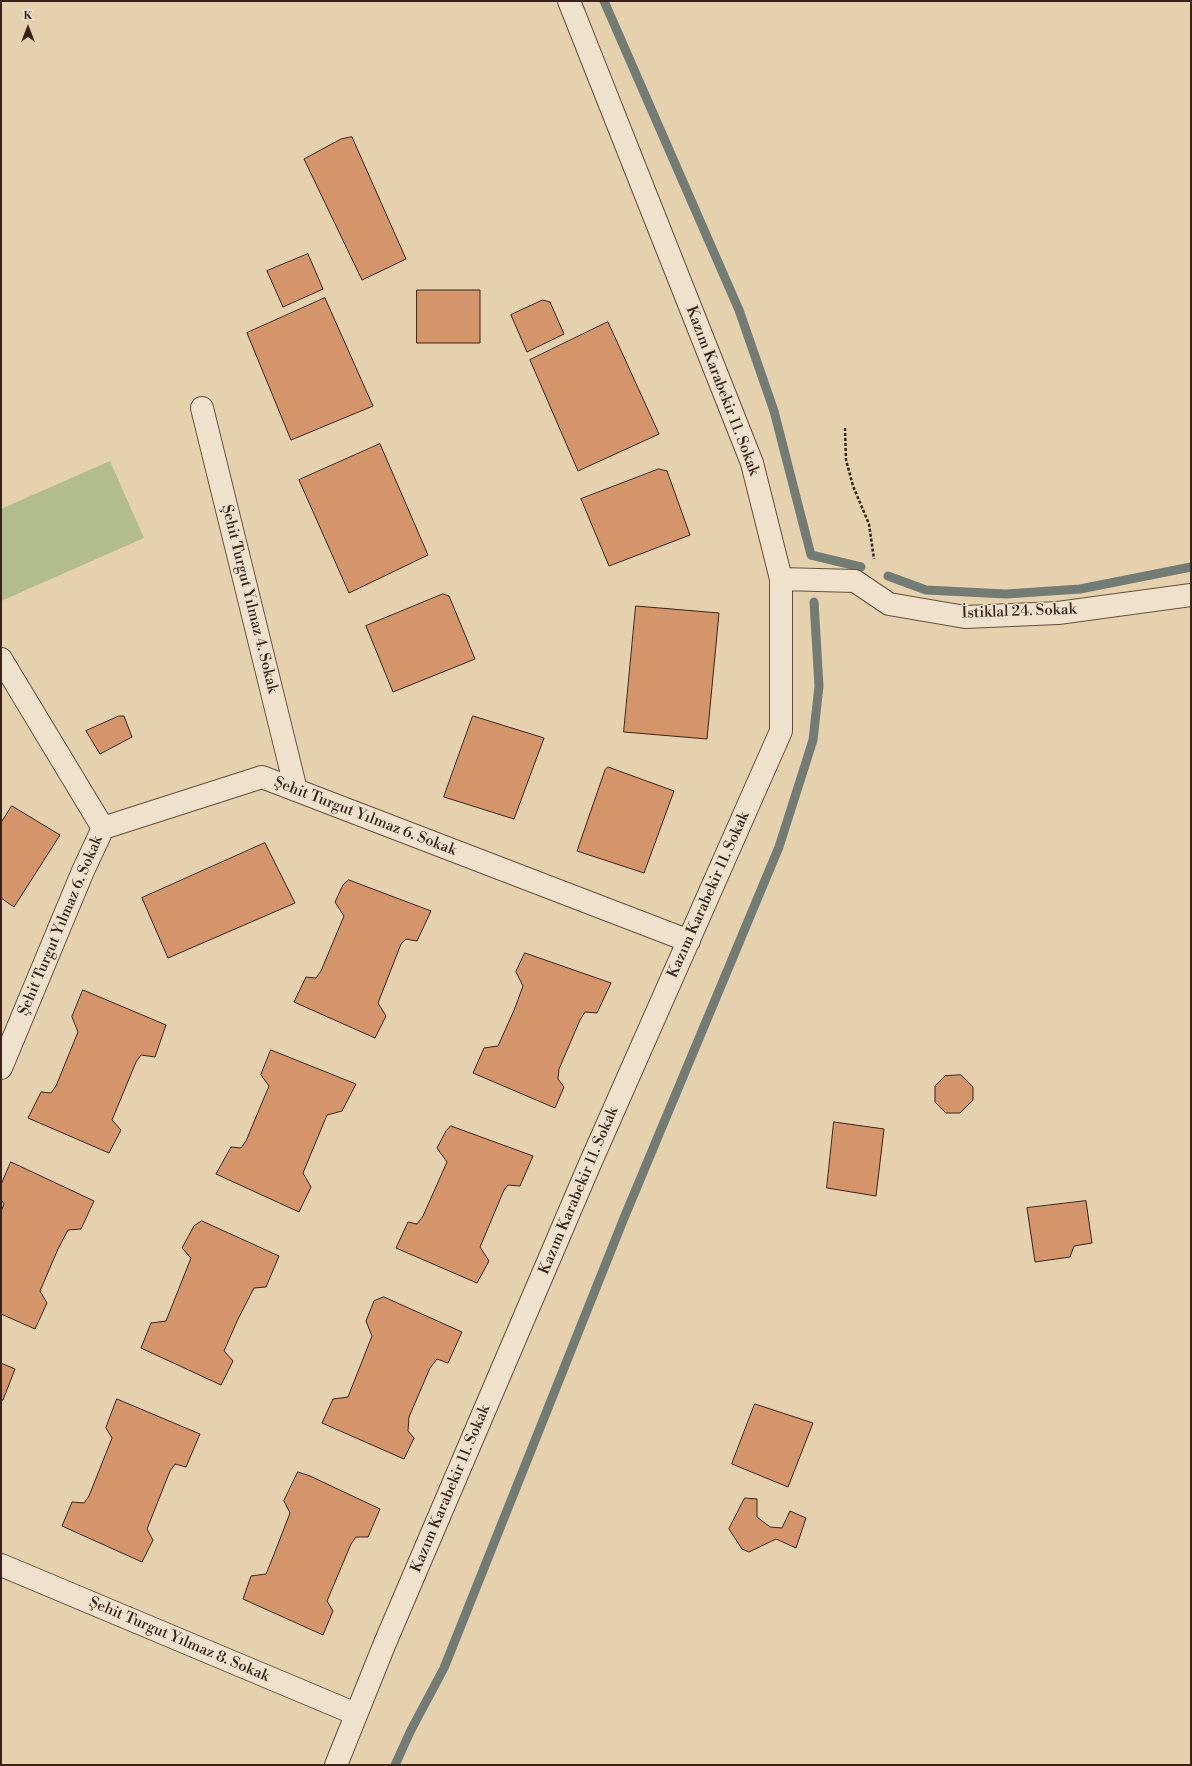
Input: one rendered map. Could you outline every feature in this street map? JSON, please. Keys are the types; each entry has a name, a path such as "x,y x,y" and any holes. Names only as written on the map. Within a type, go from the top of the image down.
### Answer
{"street":[{"name":"Kazım Karabekir 11. Sokak","path":"336,1765 385,1643 589,1166 781,731 781,579 752,463 569,1"},
{"name":"Şehit Turgut Yılmaz 4. Sokak","path":"202,408 296,790"},
{"name":"İstiklal 24. Sokak","path":"781,579 855,581 890,604 965,617 1058,613 1191,595"},
{"path":"1,659 103,828"},
{"name":"Şehit Turgut Yılmaz 6. Sokak","path":"1,1068 80,878 103,828 262,778 689,941"},
{"name":"Şehit Turgut Yılmaz 8. Sokak","path":"1,1565 356,1714"}],"path":[{"path":"845,428 846,460 854,486 869,524 874,560"}],"green space":[{"path":"110,461 144,538 1,601 1,509"}],"building":[{"path":"352,137 406,259 362,280 304,159 341,139"},
{"path":"308,254 323,289 283,307 267,271"},
{"path":"417,290 480,290 480,343 417,343"},
{"path":"325,298 373,406 291,440 247,333"},
{"path":"543,300 550,302 564,334 527,352 511,315"},
{"path":"608,322 659,434 578,471 530,360"},
{"path":"380,444 428,555 349,593 299,480"},
{"path":"659,469 667,471 690,535 609,566 581,499"},
{"path":"443,594 449,596 475,659 393,692 366,626"},
{"path":"636,606 719,613 707,739 624,732"},
{"path":"119,716 124,716 132,737 100,754 86,731"},
{"path":"473,716 544,738 514,819 444,797"},
{"path":"608,767 674,791 644,873 577,851 605,770"},
{"path":"12,806 60,835 14,907 1,898 1,823"},
{"path":"265,843 295,903 168,958 142,898"},
{"path":"349,880 431,911 417,941 406,939 401,944 378,1003 386,1016 375,1038 294,1002 306,977 316,978 321,971 344,916 335,902 343,885"},
{"path":"525,953 611,983 597,1013 585,1012 580,1020 559,1069 558,1079 564,1087 555,1108 473,1073 484,1048 498,1046 515,1008 523,986 516,972"},
{"path":"83,990 166,1025 155,1057 141,1055 136,1062 112,1120 121,1130 109,1153 28,1118 41,1092 51,1093 56,1086 78,1032 72,1017"},
{"path":"271,1050 356,1084 342,1111 327,1115 303,1173 311,1187 299,1212 216,1174 231,1147 241,1148 246,1141 269,1086 261,1075"},
{"path":"961,1075 973,1087 973,1100 960,1113 946,1113 935,1102 935,1086 945,1076"},
{"path":"834,1122 884,1129 876,1196 827,1188"},
{"path":"451,1126 533,1156 520,1186 508,1185 504,1190 480,1247 489,1261 477,1283 396,1248 408,1222 417,1224 423,1216 447,1162 437,1148 446,1131"},
{"path":"11,1162 94,1201 81,1229 68,1230 58,1249 40,1291 47,1303 35,1329 1,1314 1,1211 4,1204 1,1199 1,1185"},
{"path":"1086,1201 1092,1243 1074,1246 1070,1257 1035,1262 1027,1208"},
{"path":"202,1221 279,1256 266,1287 254,1288 238,1319 224,1351 233,1361 221,1385 141,1348 151,1323 166,1321 191,1258 182,1248 194,1226"},
{"path":"384,1297 462,1332 448,1363 437,1359 430,1368 409,1417 408,1431 414,1438 404,1459 322,1423 333,1399 348,1397 372,1336 366,1321 374,1301"},
{"path":"1,1363 15,1369 3,1400 1,1400"},
{"path":"117,1399 200,1434 186,1467 175,1464 170,1471 147,1529 153,1540 142,1562 62,1526 72,1502 84,1503 89,1496 112,1438 106,1428"},
{"path":"755,1404 813,1423 788,1487 732,1464"},
{"path":"298,1472 310,1476 380,1509 368,1537 356,1537 351,1544 327,1601 333,1611 323,1635 243,1599 251,1576 266,1574 290,1513 284,1501"},
{"path":"745,1498 757,1499 757,1517 770,1527 782,1528 790,1511 806,1518 796,1548 776,1539 749,1552 742,1549 729,1529"}],"waterway":[{"path":"604,1 739,310 774,411 811,555 861,567"},
{"path":"888,576 926,590 1006,594 1080,589 1191,567"},
{"path":"395,1765 411,1730 444,1668 624,1218 779,847 813,740 819,686 814,602"}]}
